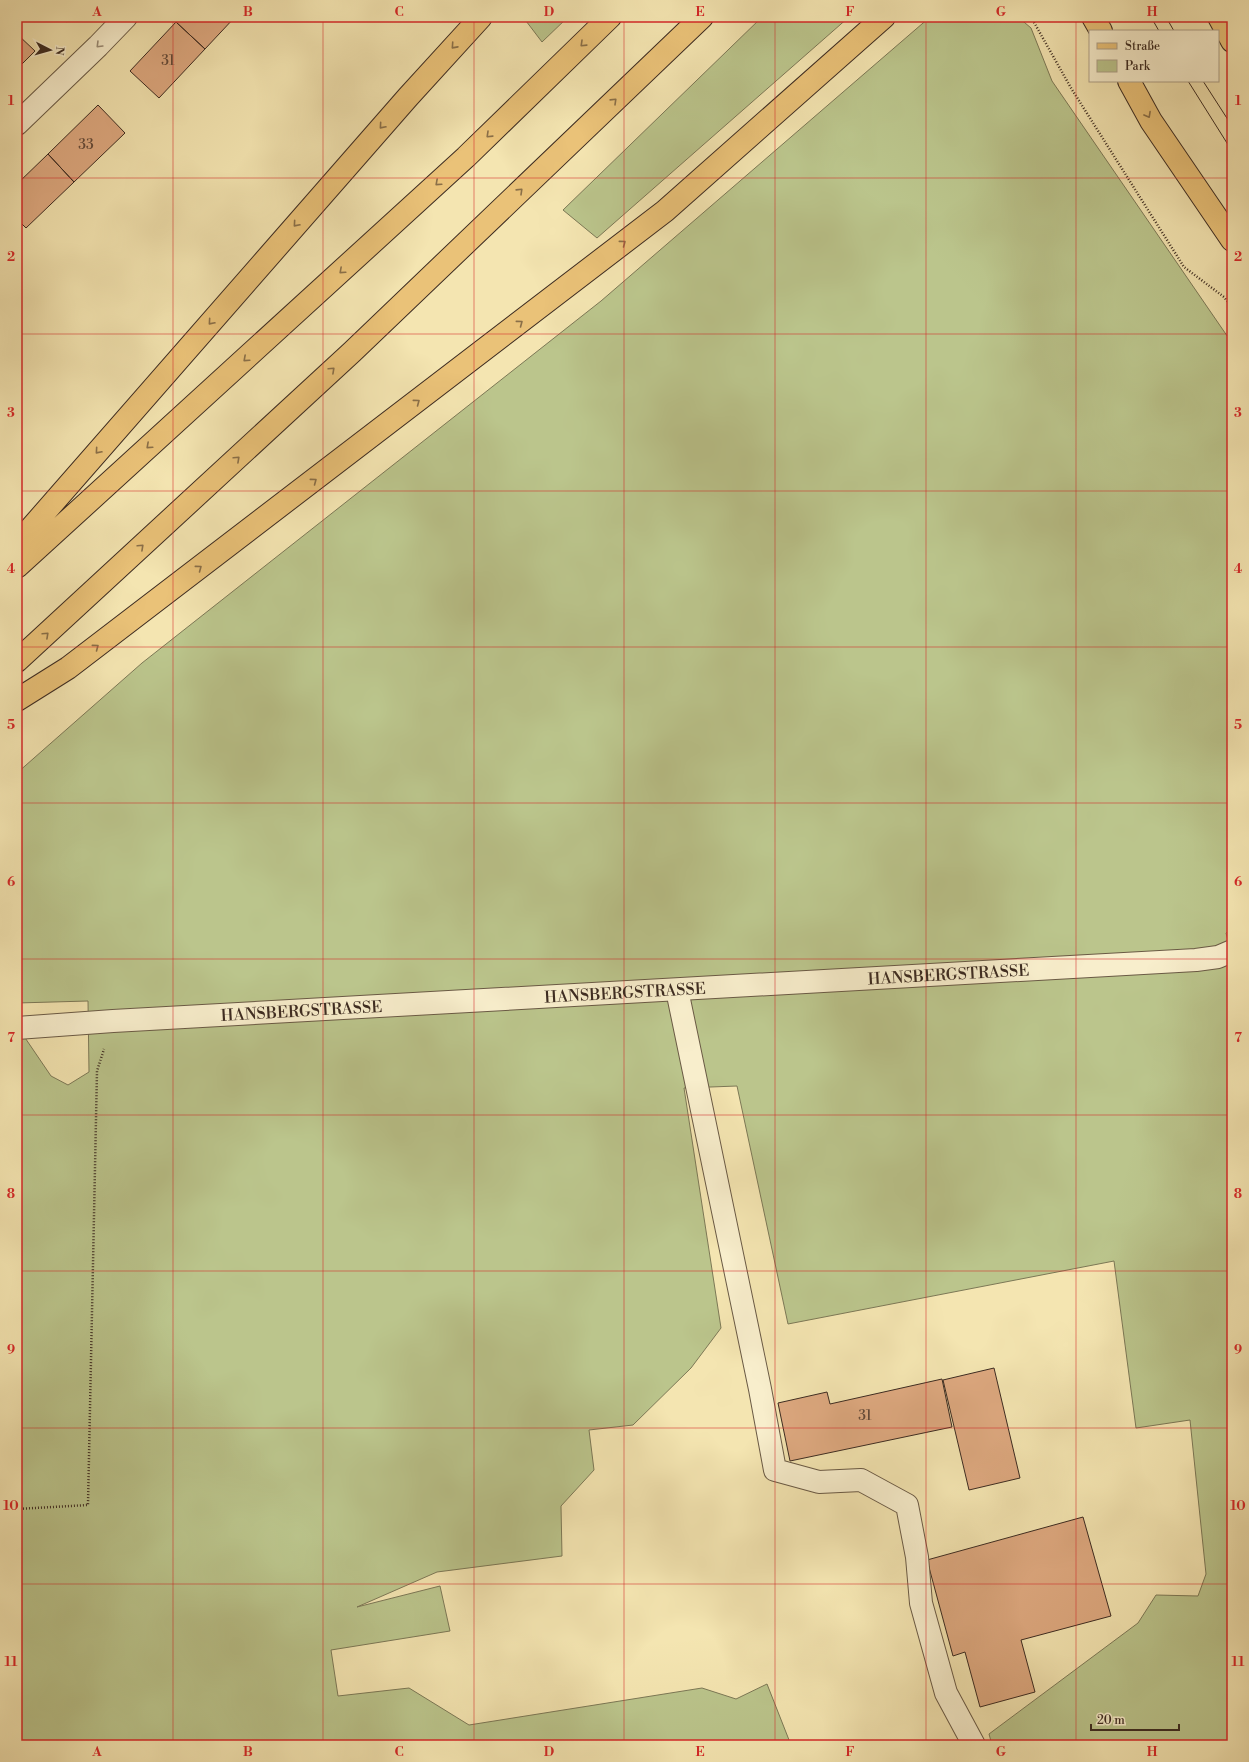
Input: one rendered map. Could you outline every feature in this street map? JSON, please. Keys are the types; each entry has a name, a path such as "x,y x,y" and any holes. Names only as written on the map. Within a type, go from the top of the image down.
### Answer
{"main road":[{"path":"17,544 408,97 481,17"},
{"path":"17,567 466,157 610,17"},
{"path":"17,661 352,352 702,17"},
{"path":"17,700 68,668 665,211 884,17"},
{"path":"1093,17 1100,30"},
{"path":"1218,17 1232,41"},
{"path":"1130,82 1151,121 1232,240"}],"street":[{"path":"17,124 126,17"},
{"name":"HANSBERGSTRASSE","path":"17,1028 1196,960 1218,957 1232,952"},
{"path":"677,990 760,1389 775,1470 819,1482 861,1480 907,1505 917,1557 920,1603 946,1693 974,1745"}],"path":[{"path":"1031,17 1075,94 1184,267 1224,297 1232,307"},
{"path":"17,1509 88,1505 97,1071 113,1022"}],"green space":[{"path":"523,17 568,17 542,42"},
{"path":"762,17 849,17 597,238 563,210"},
{"path":"930,17 1018,17 1031,28 1052,81 1232,343 1232,928 1226,933 1232,954 1232,1745 992,1745 989,1734 1138,1623 1156,1595 1198,1596 1206,1574 1190,1420 1136,1428 1114,1261 788,1324 737,1086 684,1088 721,1328 691,1368 633,1425 589,1430 594,1470 561,1506 562,1556 437,1572 357,1607 440,1586 450,1631 331,1650 338,1696 409,1688 469,1725 702,1688 736,1699 767,1684 791,1745 17,1745 17,1026 51,1076 68,1085 89,1072 88,1001 17,1003 17,773 142,663 601,301"}],"building":[{"path":"61,17 72,17 66,22"},
{"path":"181,17 235,17 205,49 176,22"},
{"path":"176,22 205,49 159,98 130,71"},
{"path":"17,34 35,51 17,69"},
{"path":"98,105 125,133 74,182 48,154"},
{"path":"48,154 74,182 26,228 17,219 17,184"},
{"path":"994,1368 1020,1478 969,1490 943,1380"},
{"path":"942,1379 952,1427 790,1461 778,1403 827,1392 830,1404"},
{"path":"1083,1517 1111,1616 1021,1640 1035,1692 980,1707 965,1652 953,1656 927,1560"}],"tram line":[{"path":"1151,17 1158,30"},
{"path":"1166,17 1173,30"},
{"path":"1189,82 1232,151"},
{"path":"1204,82 1232,126"}]}
